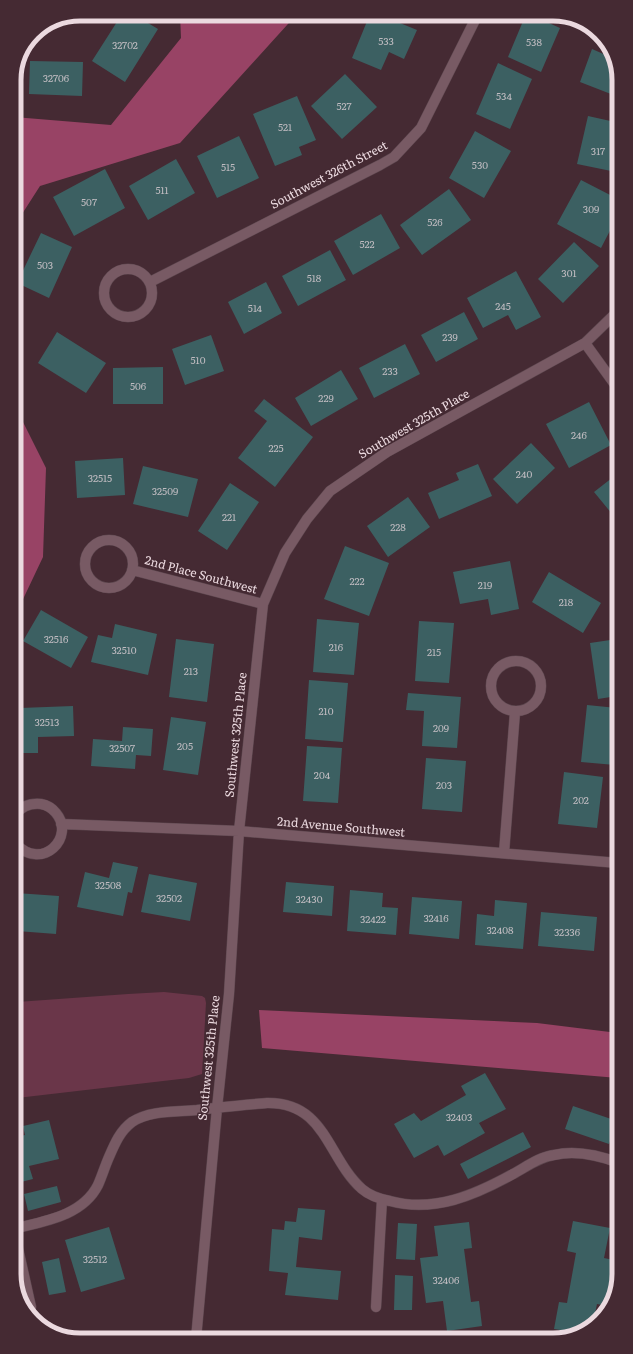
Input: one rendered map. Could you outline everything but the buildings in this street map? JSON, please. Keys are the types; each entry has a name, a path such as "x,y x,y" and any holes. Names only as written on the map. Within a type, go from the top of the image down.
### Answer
{"street":[{"name":"Southwest 326th Street","path":"150,282 394,157 421,128 474,21"},
{"path":"129,268 137,270 145,275 150,282 152,298 149,306 135,317 127,318 118,316 111,311 106,304 104,287 113,273 121,269 129,268"},
{"name":"Southwest 325th Place","path":"197,1333 229,994 239,831 263,604 284,553 307,519 330,491 387,452 585,343 612,317"},
{"path":"585,343 612,380"},
{"name":"2nd Place Southwest","path":"111,539 119,542 129,550 133,562 132,570 129,578 123,584 115,588 99,586 92,581 87,574 84,566 85,558 89,550 95,544 102,540 111,539"},
{"name":"2nd Place Southwest","path":"132,570 263,604"},
{"path":"518,661 526,663 534,668 539,675 541,692 537,701 531,707 523,711 515,712 506,710 499,704 491,689 492,680 498,669 510,662 518,661"},
{"path":"504,853 515,712"},
{"path":"21,809 27,805 44,805 52,809 58,815 62,824 62,832 59,841 54,848 46,853 38,855 29,854 21,849"},
{"name":"2nd Avenue Southwest","path":"62,824 239,831 612,862"},
{"path":"21,1227 63,1215 76,1208 86,1200 97,1186 118,1137 125,1128 143,1117 155,1114 273,1103 287,1105 300,1110 320,1127 349,1174 369,1194 399,1203 418,1205 452,1201 489,1187 541,1159 561,1154 582,1153 600,1156 612,1160"},
{"path":"376,1307 382,1199"},
{"path":"21,1262 31,1306"}],"shaded area":[{"path":"180,21 291,21 180,143 40,186 21,216 21,118 111,125 181,38"},
{"path":"21,418 46,468 43,557 21,603"},
{"path":"164,992 202,996 205,998 202,1074 189,1078 21,1098 21,1002"},
{"path":"259,1010 537,1023 612,1032 612,1077 262,1048"}]}
